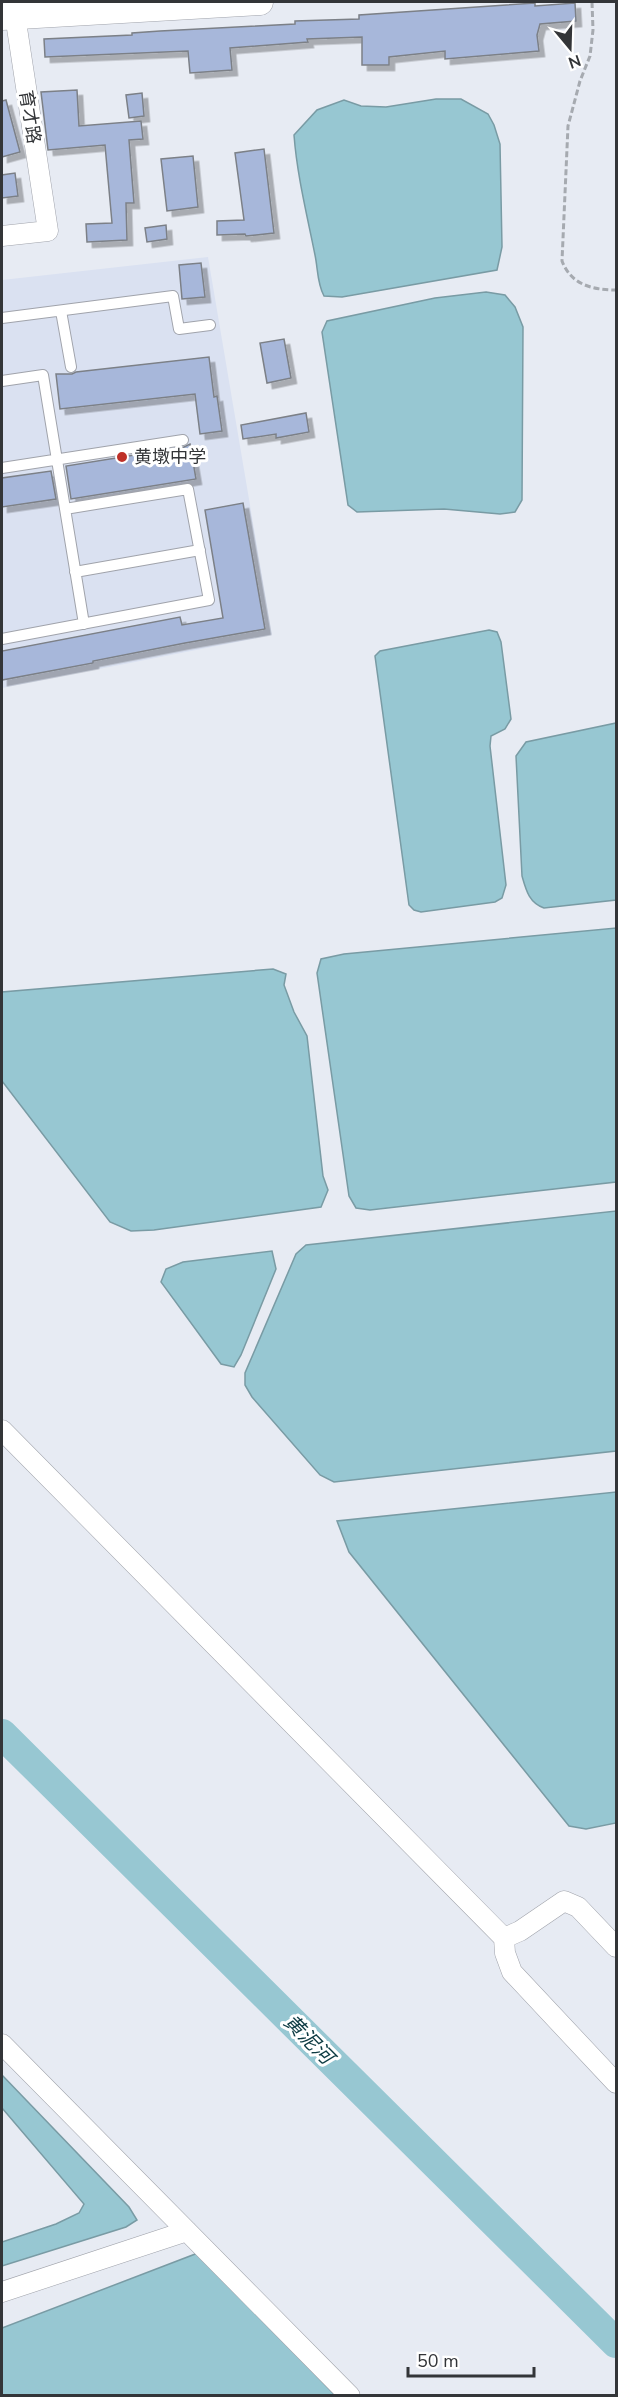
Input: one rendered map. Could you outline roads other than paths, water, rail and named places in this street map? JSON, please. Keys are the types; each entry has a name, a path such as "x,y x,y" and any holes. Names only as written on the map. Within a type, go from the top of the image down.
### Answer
{"street":[{"path":"10,12 260,2"},
{"name":"育才路","path":"2,236 48,231 10,12"},
{"path":"2,1430 504,1938 505,1953 512,1972 616,2083"},
{"path":"504,1938 520,1931 564,1901 578,1907 616,1947"},
{"path":"2,2044 350,2396"},
{"path":"2,2292 187,2231"}],"lane":[{"path":"2,318 173,296 179,329 210,325"},
{"path":"61,311 71,367"},
{"path":"2,381 43,375 84,624"},
{"path":"2,468 183,440"},
{"path":"2,639 209,600 188,489 65,510"},
{"path":"75,572 200,550"}],"water":[{"path":"436,99 461,99 488,114 494,125 500,144 502,247 497,270 342,297 324,296 319,281 297,165 294,135 317,110 344,100 361,106 386,107"},
{"path":"486,292 505,295 515,307 523,327 522,500 515,512 500,514 444,509 357,512 348,505 322,332 327,321 435,298"},
{"path":"489,630 497,632 501,642 511,719 505,729 491,736 490,746 506,885 502,898 495,902 421,912 409,905 375,656 380,651"},
{"path":"616,723 616,900 544,908 539,906 527,891 522,876 516,756 526,742"},
{"path":"616,928 616,1182 370,1210 356,1208 349,1196 317,973 321,959 344,954"},
{"path":"273,969 286,974 284,985 294,1012 307,1036 323,1176 328,1190 321,1207 154,1230 131,1231 110,1222 2,1081 2,992"},
{"path":"616,1211 616,1451 334,1482 320,1475 252,1397 245,1385 245,1373 296,1254 306,1245"},
{"path":"272,1251 276,1269 241,1355 234,1367 221,1364 161,1282 166,1269 183,1262"},
{"path":"616,1492 616,1823 586,1829 569,1826 349,1552 337,1521"},
{"path":"2,2075 129,2207 137,2220 126,2227 2,2266 2,2242 56,2224 79,2213 84,2204 2,2108"},
{"path":"198,2253 336,2396 2,2396 2,2328"}],"waterway":[{"name":"黄泥河","path":"2,1734 616,2343"}],"place":[{"name":"黄墩中学","path":"122,457"}]}
